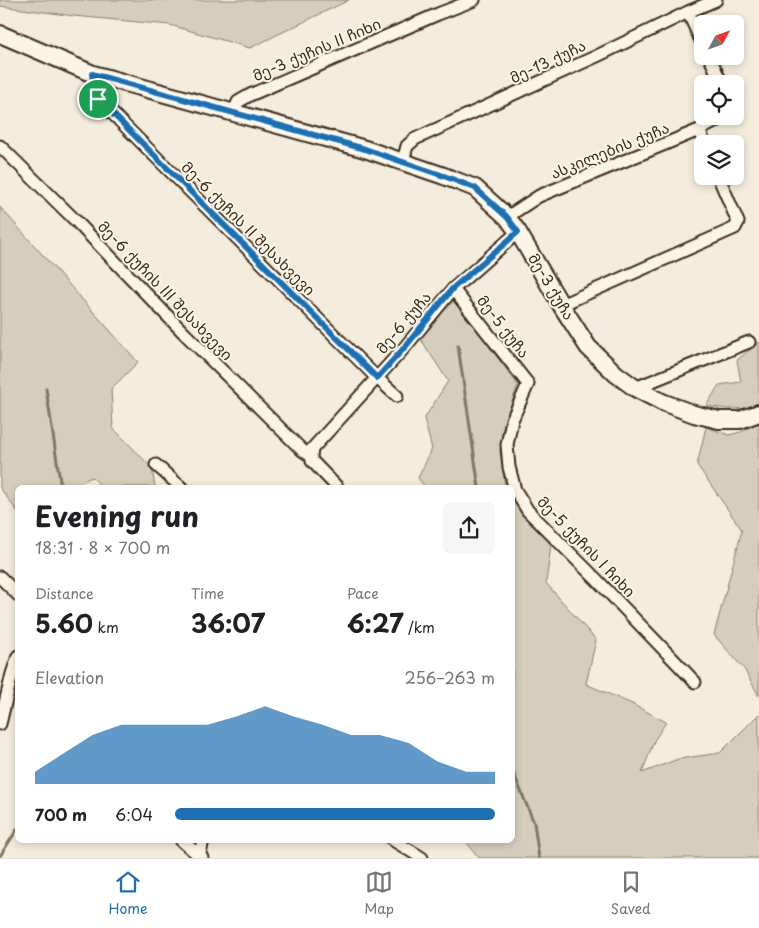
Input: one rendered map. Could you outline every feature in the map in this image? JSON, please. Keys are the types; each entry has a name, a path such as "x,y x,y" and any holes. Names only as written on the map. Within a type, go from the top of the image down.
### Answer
{"street":[{"name":"მე-3 ქუჩის II ჩიხი","path":"233,113 238,102 250,95 474,0"},
{"name":"მე-13 ქუჩა","path":"404,161 407,146 415,138 598,56 716,0"},
{"path":"688,12 694,25"},
{"name":"მე-3 ქუჩა","path":"0,34 92,74 285,126 404,161 475,188 507,217 588,347 616,374 635,388 662,402 694,414 719,420 740,420 759,413"},
{"name":"მე-6 ქუჩის II შესახვევი","path":"92,74 98,99 377,378 398,396"},
{"name":"ასკილების ქუჩა","path":"507,217 539,196 709,125"},
{"path":"699,130 701,135"},
{"name":"მე-6 ქუჩის III შესახვევი","path":"0,146 74,219 191,340 310,456"},
{"path":"561,305 735,228 738,222 722,185"},
{"name":"მე-6 ქუჩა","path":"310,456 316,444 405,347 453,288 518,232"},
{"name":"მე-5 ქუჩა","path":"453,288 528,384"},
{"path":"635,388 749,342"},
{"name":"მე-5 ქუჩის I ჩიხი","path":"514,485 509,467 507,445 512,420 528,384"},
{"path":"310,456 312,461 335,485"},
{"path":"156,466 178,485"},
{"name":"მე-5 ქუჩის I ჩიხი","path":"515,490 528,511 694,682"},
{"path":"0,577 15,593"},
{"path":"0,724 15,665"},
{"path":"0,671 12,674"},
{"path":"184,843 200,858"},
{"path":"200,858 202,843"},
{"path":"399,843 422,858"}],"shaded area":[{"path":"0,0 349,0 250,48 170,25 74,16 0,6"},
{"path":"0,207 138,362 111,389 113,428 152,468 155,485 100,485 92,477 75,485 15,485 15,508 0,488"},
{"path":"453,298 518,385 504,423 500,451 505,485 423,485 418,478 432,449 424,419 448,381 418,335"},
{"path":"759,342 759,405 756,408 728,409 706,406 719,385 741,382 737,360"},
{"path":"759,422 759,696 744,669 714,635 742,530 697,465 706,427 729,435 741,432"},
{"path":"515,503 551,545 546,583 596,640 586,684 632,704 666,722 654,741 642,773 678,759 720,753 759,714 759,858 479,858 467,843 515,843"}],"waterway":[{"path":"458,346 479,485"},
{"path":"46,388 61,485"},
{"path":"515,776 534,823 539,858"},
{"path":"0,856 15,833"}],"route":[{"path":"92,74 285,126 404,161 475,188 507,217 518,232 453,288 377,378 98,99 92,74"}]}
